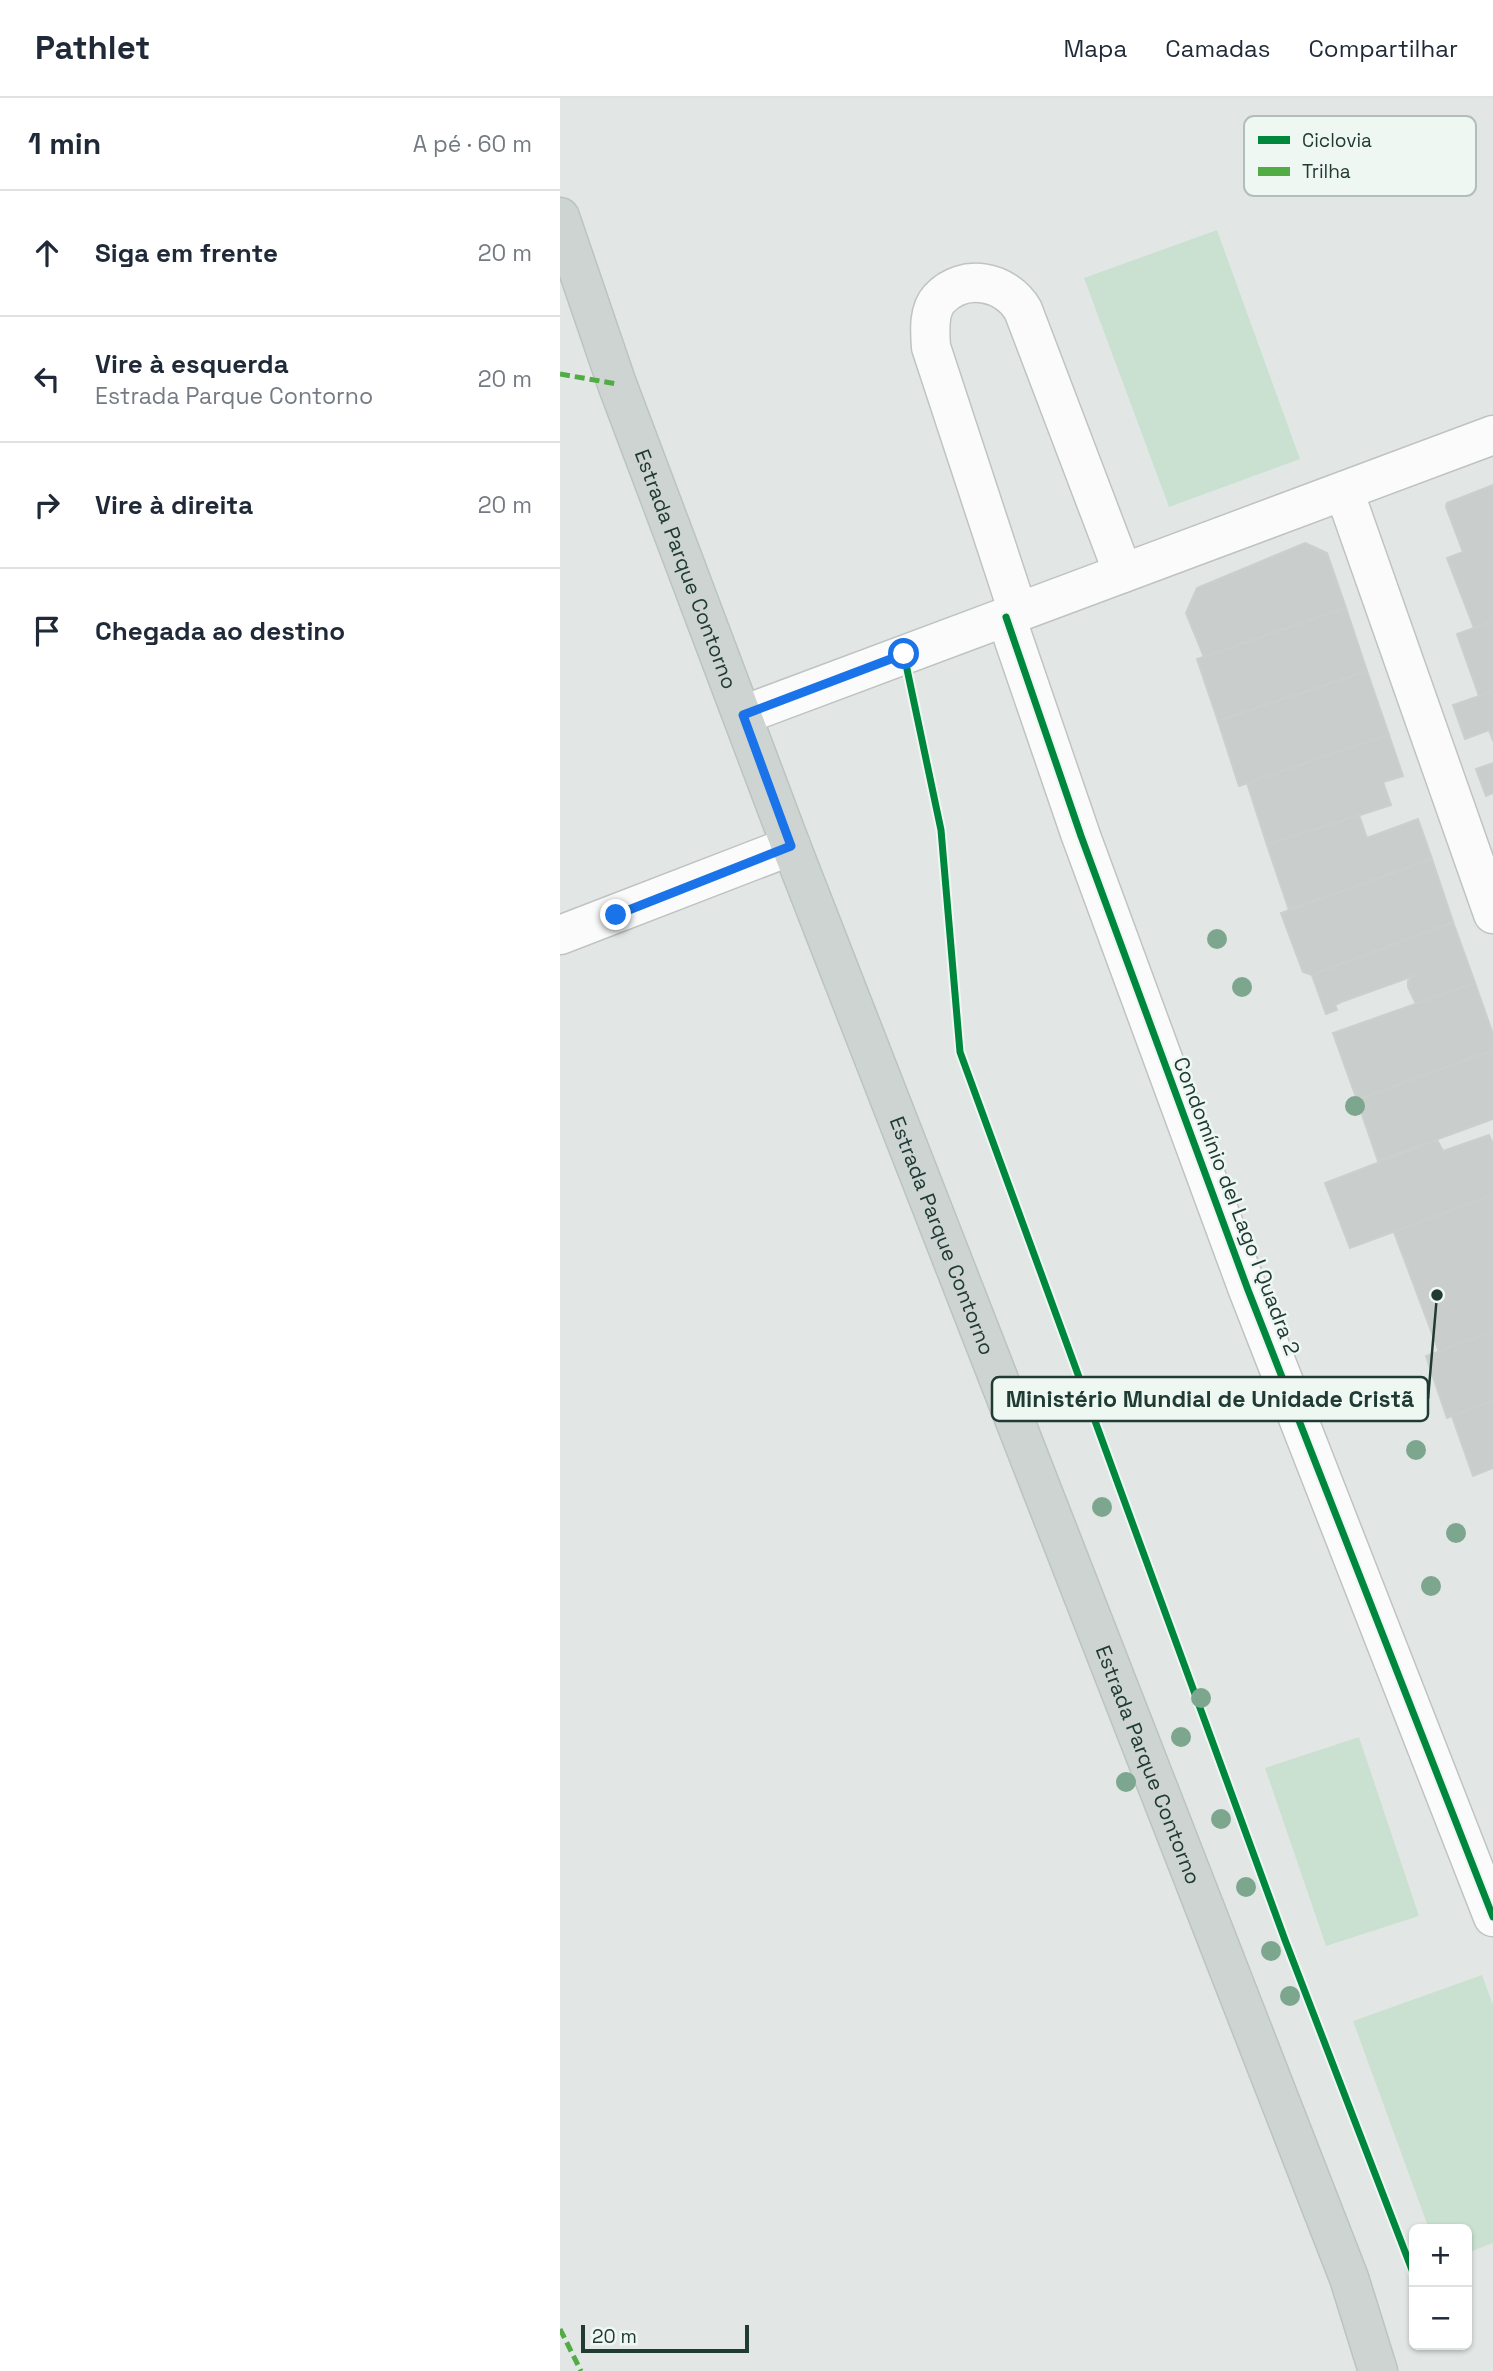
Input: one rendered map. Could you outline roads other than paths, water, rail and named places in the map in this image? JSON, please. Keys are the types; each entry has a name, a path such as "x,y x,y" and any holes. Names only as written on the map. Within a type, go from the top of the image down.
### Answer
{"main road":[{"name":"Estrada Parque Contorno","path":"560,217 617,384 791,846 1349,2278 1378,2371"}],"street":[{"name":"Condomínio del Lago I Quadra 2","path":"1123,573 1023,310 1014,294 998,286 964,284 938,299 929,323 931,347 1081,836 1248,1290 1486,1877 1493,1917"},
{"path":"743,715 1493,435"},
{"path":"1344,491 1493,914"},
{"path":"560,935 791,846"}],"place":[{"name":"Ministério Mundial de Unidade Cristã","path":"1437,1295"}]}
